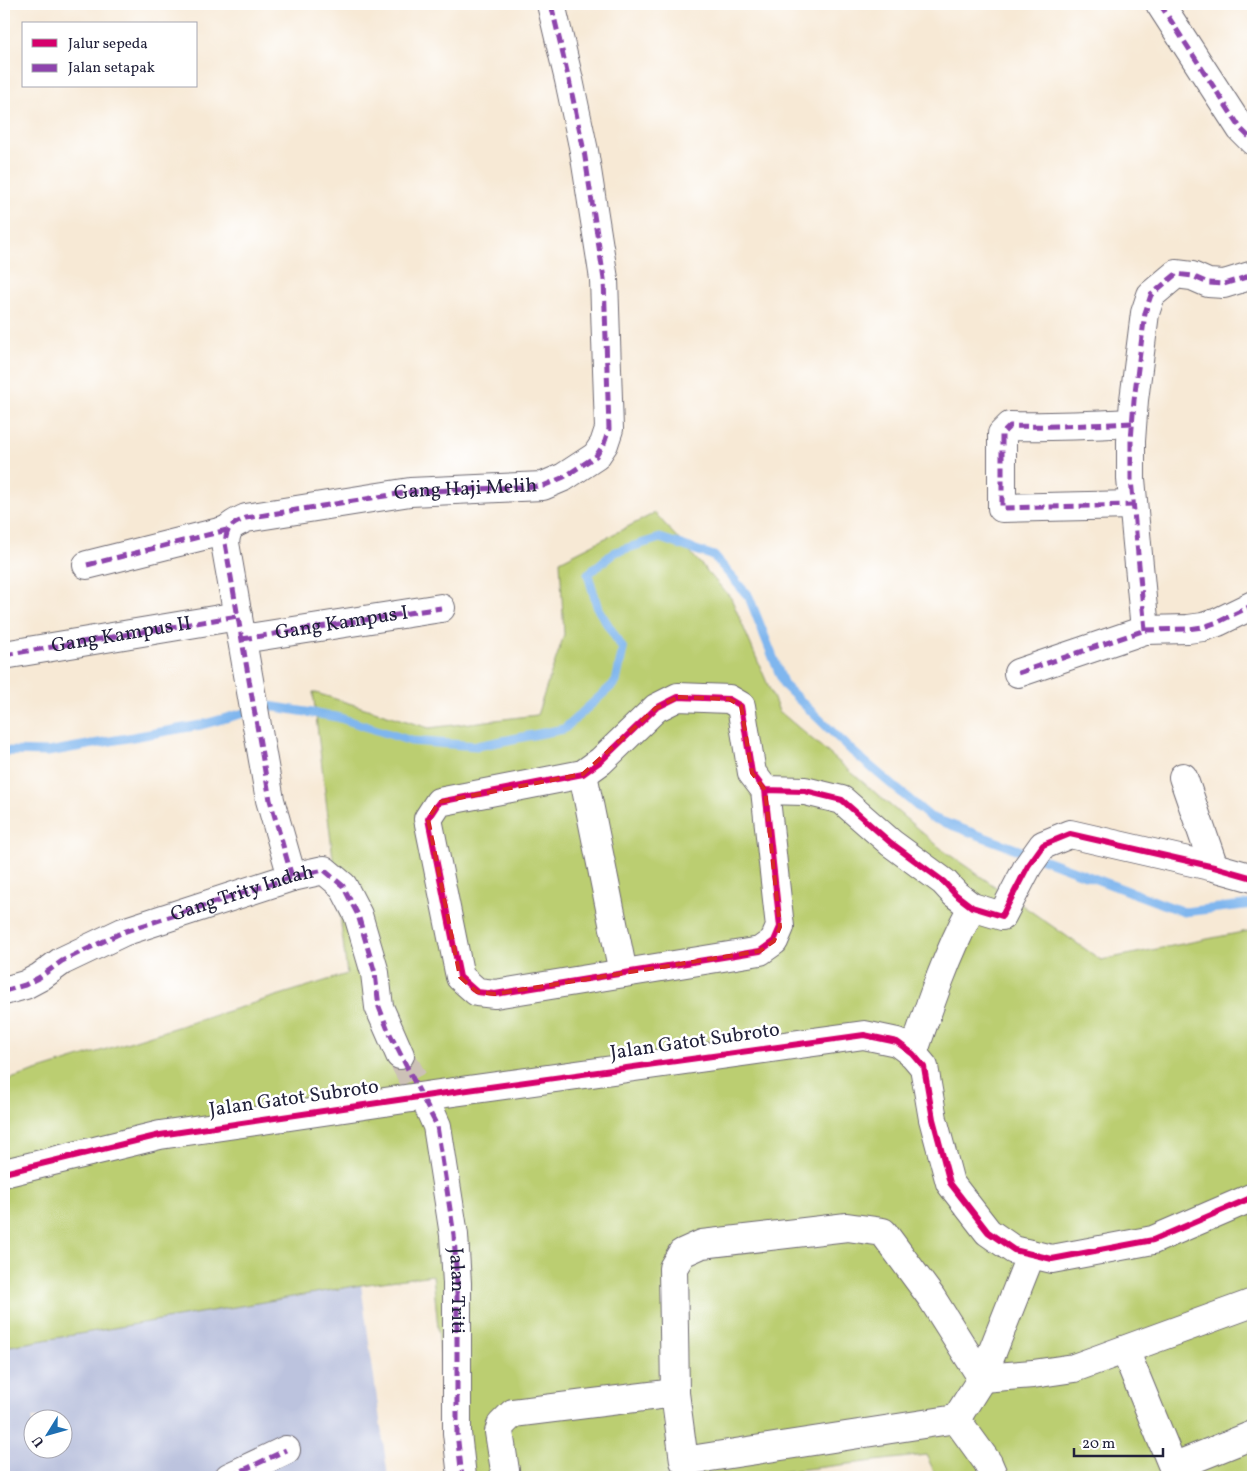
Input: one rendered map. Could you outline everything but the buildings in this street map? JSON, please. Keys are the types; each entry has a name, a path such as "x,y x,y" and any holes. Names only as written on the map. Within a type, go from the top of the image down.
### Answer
{"street":[{"name":"Gang Haji Melih","path":"227,530 233,524 246,518 410,492 543,486 564,477 596,456 604,444 608,429 604,279 584,151 551,4"},
{"path":"1160,4 1241,129 1253,141"},
{"path":"1145,630 1131,479 1132,423 1139,350 1145,313 1151,295 1176,274 1192,276 1208,283 1224,284 1253,275"},
{"path":"1132,423 1051,427 1010,426 1005,429 1002,434 1002,508 1134,505"},
{"path":"87,565 227,530 225,543 270,800 292,877"},
{"path":"1018,673 1145,630 1203,627 1253,605"},
{"name":"Gang Kampus I","path":"240,627 441,608"},
{"name":"Gang Kampus II","path":"4,654 240,627"},
{"path":"678,697 729,699 741,706 752,773 765,790 780,927 774,941 760,951 495,994 477,992 460,977 428,819 439,802 583,774 601,762 656,708 678,697"},
{"path":"583,774 623,973"},
{"path":"1183,777 1214,868"},
{"path":"765,790 805,791 842,800 891,843 944,882 955,894 972,907 1002,916 1036,856 1070,834 1253,878"},
{"name":"Gang Trity Indah","path":"4,991 32,981 62,961 123,932 292,877 324,870 343,886 358,915 375,974 379,1007 400,1055"},
{"path":"913,1054 930,1003 956,938 972,907"},
{"name":"Jalan Gatot Subroto","path":"4,1173 160,1135 422,1096 864,1035 897,1042 913,1054 924,1066 932,1119 950,1183 988,1232 1014,1250 1052,1258 1153,1240 1253,1197"},
{"name":"Jalan Triti","path":"429,1108 438,1134 454,1235 458,1283 457,1433 462,1477"},
{"path":"982,1378 931,1297 883,1232 847,1226 702,1244 682,1253 673,1268 674,1393 685,1469 956,1419 982,1378 1032,1254"},
{"path":"982,1378 1033,1374 1074,1368 1253,1303"},
{"path":"1125,1350 1175,1472 1253,1435"},
{"path":"506,1477 499,1432 501,1425 513,1413 674,1393"},
{"path":"956,1419 988,1463 994,1477"},
{"path":"229,1477 286,1450"}],"highlighted area":[{"path":"678,697 729,699 741,706 752,773 765,790 780,927 774,941 760,951 495,994 477,992 460,977 428,819 439,802 583,774 656,708"}],"shaded area":[{"path":"361,1285 388,1477 4,1477 4,1347"}],"green space":[{"path":"655,513 731,598 779,711 944,851 1101,960 1253,930 1253,1477 937,1477 926,1455 738,1477 452,1477 433,1275 361,1285 4,1347 4,1081 347,974 313,692 429,728 537,715 564,635 560,561"}],"waterway":[{"path":"4,751 48,752 201,725 269,706 337,717 411,741 477,746 564,729 616,682 623,649 598,609 588,574 615,552 660,538 714,556 749,597 784,685 852,751 930,817 1184,912 1253,904"}],"tunnel":[{"path":"400,1055 429,1108"}],"marked path":[{"path":"292,877 270,800 225,543 229,529 246,518 410,492 543,486 564,477 596,456 604,444 609,429 604,279 584,151 551,4"},
{"path":"1160,4 1241,129 1253,141"},
{"path":"1145,630 1131,479 1134,400 1145,313 1151,295 1176,274 1192,276 1208,283 1224,284 1253,275"},
{"path":"1132,423 1010,426 1002,434 1002,508 1133,505"},
{"path":"87,565 227,530"},
{"path":"1018,673 1145,630 1203,627 1253,605"},
{"path":"242,639 441,608"},
{"path":"4,655 238,616"},
{"path":"4,991 25,985 62,961 123,932 292,877 324,870 343,886 358,915 375,973 379,1007 388,1030 437,1126 454,1235 457,1283 457,1433 462,1477"},
{"path":"229,1477 286,1450"}],"cycle path":[{"path":"765,790 780,927 774,941 760,951 495,994 477,992 460,977 428,819 439,802 583,774 601,761 656,708 678,697 729,699 741,706 752,773 765,790 805,791 842,800 891,843 944,882 955,894 972,907 1002,916 1028,866 1043,845 1070,834 1214,867 1253,878"},
{"path":"4,1173 160,1135 864,1035 897,1042 913,1054 924,1067 933,1119 950,1183 988,1232 1014,1250 1052,1259 1153,1240 1253,1197"}]}
